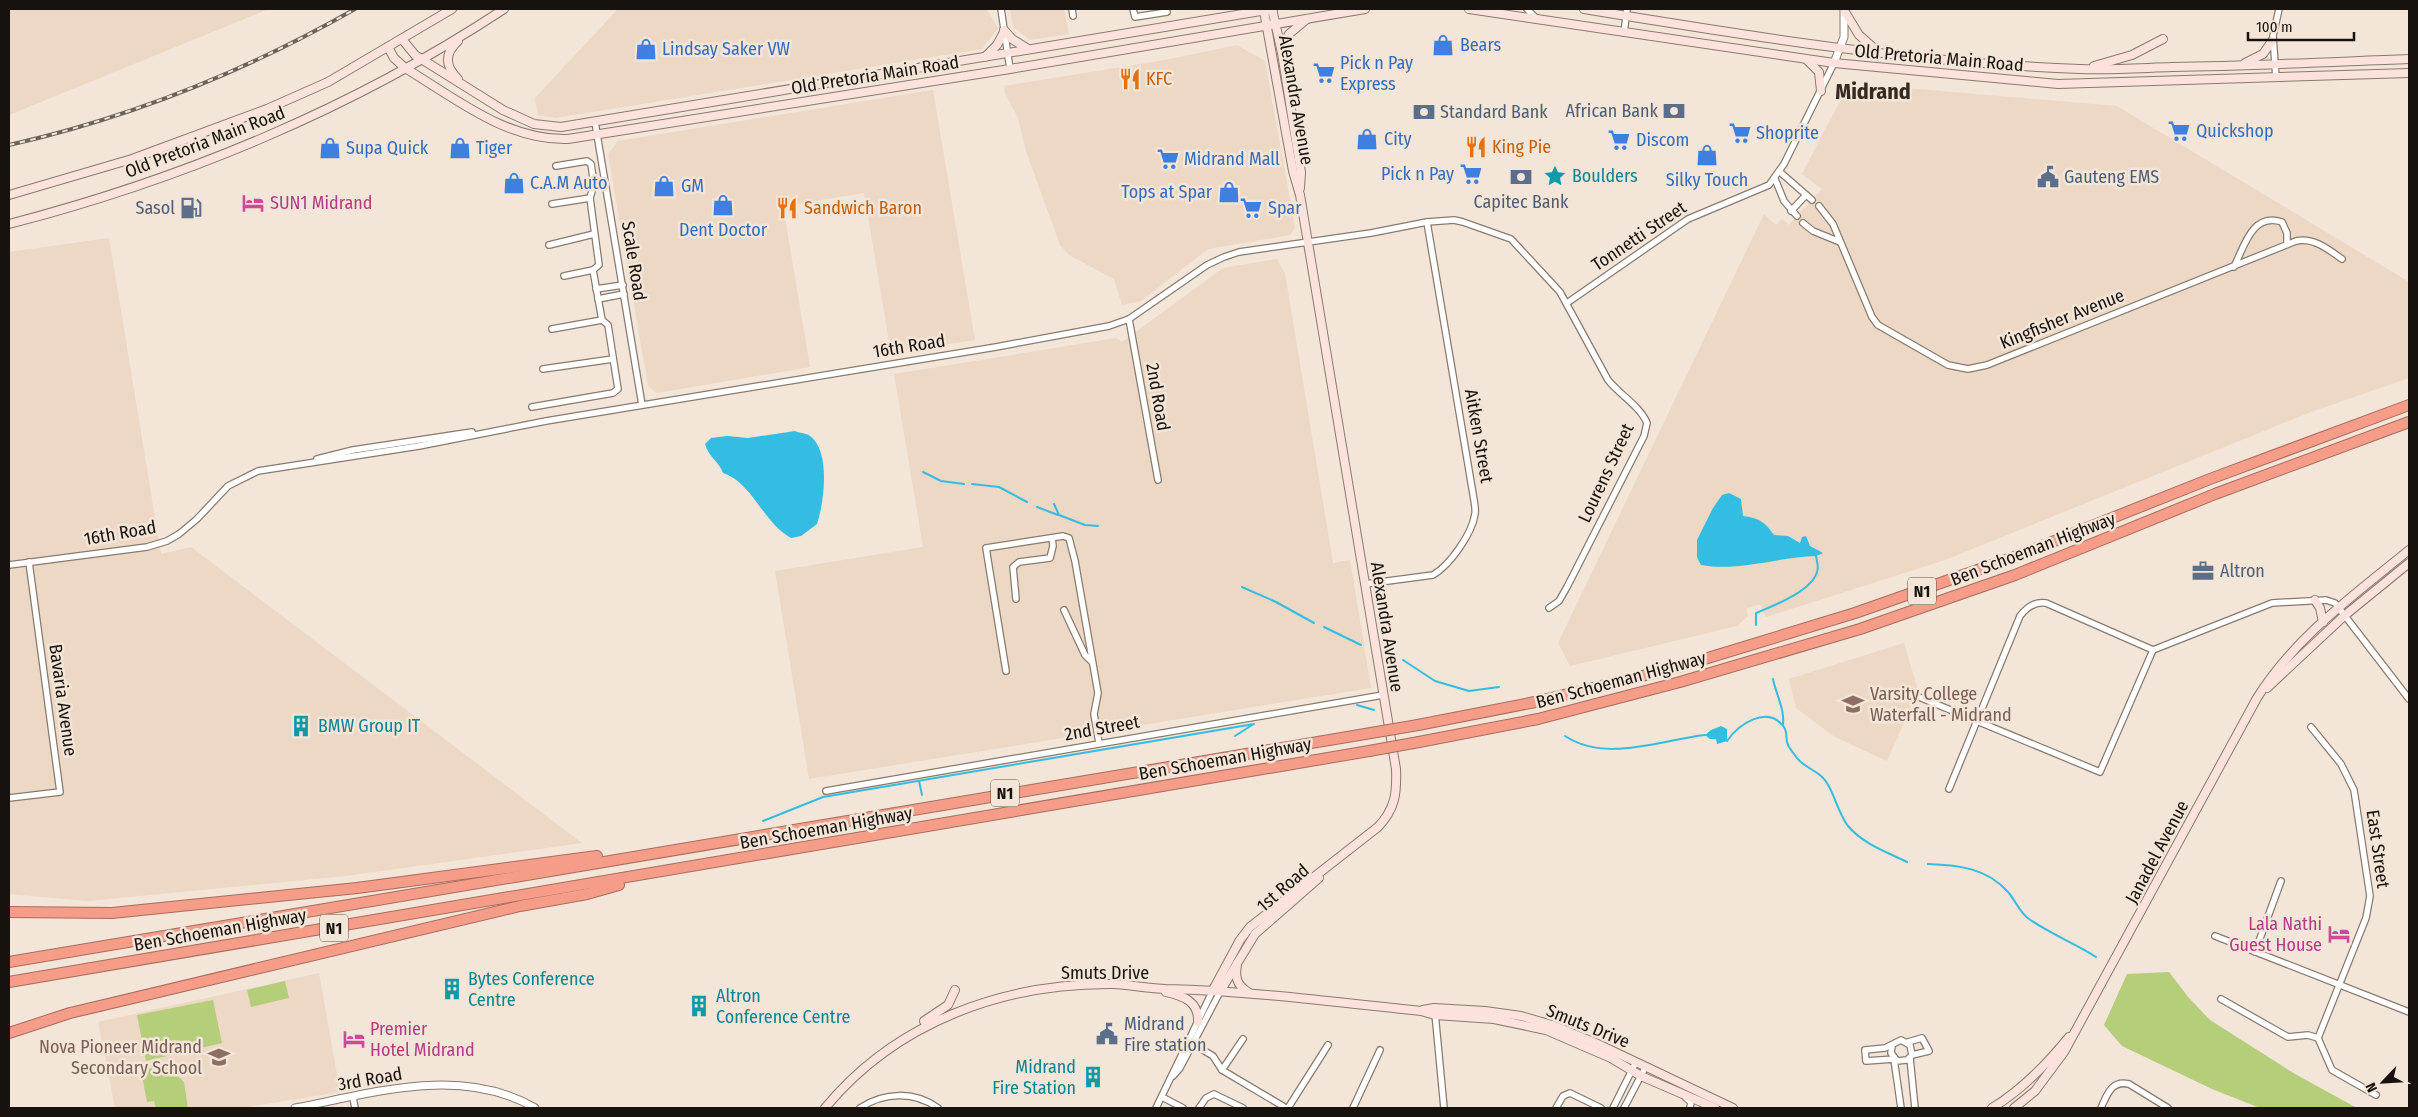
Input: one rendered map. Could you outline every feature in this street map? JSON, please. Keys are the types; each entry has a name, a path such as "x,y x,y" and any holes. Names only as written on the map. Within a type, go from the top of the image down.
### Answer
{"highway":[{"name":"Ben Schoeman Highway","path":"9,962 477,884 645,853 1366,734 1535,702 1675,668 1855,614 2000,562 2210,479 2409,405"},
{"name":"Ben Schoeman Highway","path":"9,982 1368,751 1538,718 1680,682 1869,626 2015,575 2215,494 2409,422"},
{"path":"9,912 122,912 357,888 592,856 645,853"},
{"path":"9,1033 70,1012 520,906 587,894 658,873"}],"main road":[{"name":"Old Pretoria Main Road","path":"9,195 132,159 267,109 328,82 452,9"},
{"name":"Old Pretoria Main Road","path":"9,224 146,183 228,152 322,111 421,59 504,9"},
{"name":"Old Pretoria Main Road","path":"402,39 411,51 421,59 467,89 511,114 534,124 561,127 1268,9"},
{"name":"Alexandra Avenue","path":"1268,9 1282,52 1301,172 1300,195"},
{"name":"Old Pretoria Main Road","path":"388,47 394,58 404,68 476,111 516,131 549,139 598,136 792,102 1010,69 1365,9"},
{"name":"Old Pretoria Main Road","path":"1469,9 1807,60 2058,84 2409,73"},
{"name":"Old Pretoria Main Road","path":"1584,9 1627,12 1841,47 1950,60 2083,69 2234,66 2409,59"},
{"path":"1844,10 1859,35 1877,51"},
{"path":"1282,52 1289,34 1309,17"},
{"name":"Alexandra Avenue","path":"1217,990 1250,927 1378,827 1394,804 1397,794 1396,769 1306,241 1300,195 1293,171 1272,24"},
{"path":"467,89 451,72 447,59 454,45 478,26"},
{"path":"985,57 997,46 1004,31 1028,50"},
{"path":"2083,69 2132,54 2164,39"},
{"path":"2234,66 2261,56 2272,41"},
{"path":"1807,60 1818,72 1821,91"},
{"name":"Janadel Avenue","path":"2014,1108 2035,1091 2052,1071 2084,1019 2257,698 2274,671 2338,608 2409,550"},
{"name":"Janadel Avenue","path":"2257,698 2344,616 2409,563"},
{"path":"2314,600 2320,608 2323,622"},
{"name":"1st Road","path":"1238,959 1260,928 1316,881 1325,870"},
{"path":"1217,990 1238,959"},
{"path":"1238,959 1236,975 1238,983 1248,993"},
{"name":"Smuts Drive","path":"825,1108 864,1068 906,1038 952,1013 1015,993 1114,984 1154,988 1217,990 1421,1011 1521,1016 1575,1034 1733,1108"},
{"path":"1154,988 1189,1000 1198,1014 1198,1022"},
{"path":"906,1038 917,1027 948,1005 955,990"},
{"name":"Smuts Drive","path":"1434,1011 1526,1024 1573,1040 1611,1058 1630,1071 1715,1108"},
{"name":"Janadel Avenue","path":"1992,1108 2015,1093 2036,1074 2084,1019"}],"street":[{"path":"1001,9 1010,69"},
{"path":"1072,9 1073,16"},
{"path":"1133,9 1135,17 1167,12"},
{"path":"1527,9 1536,18"},
{"path":"2276,78 2272,41 2274,23 2279,9"},
{"path":"1834,63 1841,47 1845,29 1844,10"},
{"path":"1624,32 1627,12"},
{"name":"Tonnetti Street","path":"1567,303 1688,219 1762,190 1775,180 1834,63"},
{"name":"Scale Road","path":"595,122 642,405"},
{"path":"556,166 590,161 594,184 590,198 599,265 593,270 564,276"},
{"path":"1780,172 1812,200"},
{"path":"1775,180 1784,201 1797,216"},
{"path":"1791,211 1806,194"},
{"path":"552,204 590,198"},
{"name":"Kingfisher Avenue","path":"1819,206 1833,224 1872,317 1878,325 1948,365 1968,369 1987,365 2234,267 2287,244 2305,239 2326,248 2342,259"},
{"path":"2234,267 2255,227 2262,221 2270,219 2282,222 2287,233 2287,244"},
{"name":"Lourens Street","path":"1427,222 1454,220 1511,239 1554,284 1567,303 1608,380 1641,413 1647,427 1567,587 1558,601 1549,608"},
{"name":"16th Road","path":"9,565 147,547 167,541 189,526 220,494 239,479 258,471 300,464 353,450 447,435 498,430 996,347 1109,326 1129,319 1207,265 1239,252 1371,233 1427,222"},
{"name":"Aitken Street","path":"1365,584 1433,575 1442,570 1451,560 1468,532 1474,516 1473,494 1427,222"},
{"path":"1803,223 1813,231 1840,242"},
{"path":"549,245 594,234"},
{"path":"532,407 616,392 618,389 608,325 602,320 593,270"},
{"path":"596,290 622,285"},
{"path":"598,299 624,294"},
{"name":"2nd Road","path":"1129,319 1158,480"},
{"path":"552,329 602,320"},
{"path":"543,369 613,359"},
{"path":"1006,671 986,548 1063,536 1071,540 1098,693 1094,714 1099,743"},
{"path":"1016,599 1013,567 1019,562 1050,558 1053,546 1052,538"},
{"name":"Bavaria Avenue","path":"9,798 60,792 29,562"},
{"path":"1919,697 2100,772 2153,650 2272,603 2331,600 2409,698"},
{"path":"1949,789 2020,616 2029,606 2046,603 2153,650"},
{"path":"1064,610 1084,655 1092,662"},
{"name":"2nd Street","path":"826,791 1383,695"},
{"name":"East Street","path":"2312,728 2341,764 2352,784 2357,801 2369,881 2368,911 2341,985 2318,1038"},
{"path":"2255,952 2281,881"},
{"path":"2215,936 2409,1012"},
{"path":"1190,1042 1198,1022 1217,990"},
{"path":"1156,1108 1217,990"},
{"path":"2221,999 2288,1037 2308,1035 2318,1038 2332,1070 2376,1095"},
{"path":"1434,1011 1444,1108"},
{"path":"1922,1038 1929,1051 1911,1056 1901,1062 1894,1059 1866,1061 1865,1050 1892,1046 1901,1040 1908,1042 1922,1038"},
{"path":"1222,1070 1242,1039"},
{"path":"1190,1042 1213,1056 1222,1070 1287,1108 1328,1044"},
{"path":"1908,1042 1912,1048 1915,1108"},
{"path":"1892,1046 1891,1053 1894,1059 1902,1108"},
{"path":"1353,1108 1380,1050"},
{"path":"1613,1108 1636,1062"},
{"path":"1624,1108 1646,1066"},
{"path":"2101,1108 2112,1086 2122,1082 2168,1108"},
{"name":"3rd Road","path":"295,1108 422,1086 453,1084 497,1091 535,1108"},
{"path":"1674,1089 1689,1100 1690,1108"},
{"path":"1556,1108 1563,1096 1570,1093 1600,1108"},
{"path":"1199,1108 1206,1098 1214,1094 1244,1108"},
{"path":"860,1108 879,1098 907,1096 922,1098 938,1108"},
{"path":"1162,1097 1183,1108"},
{"path":"353,1098 355,1108"}],"shaded area":[{"path":"9,9 269,9 9,115"},
{"path":"618,9 986,9 998,28 982,49 555,118 538,115 535,98"},
{"path":"1010,9 1064,9 1069,34 1030,40 1013,27"},
{"path":"1237,45 1265,61 1295,228 1290,235 1208,249 1141,301 1122,305 1114,279 1069,255 1060,245 1026,151 1018,118 1005,93 1004,86 1165,60"},
{"path":"1906,88 2117,106 2409,282 2409,378 2311,412 1945,560 1766,617 1760,604 1746,609 1748,616 1737,626 1570,666 1558,643 1764,214 1776,225 1782,219 1789,225 1822,189 1802,174 1841,99"},
{"path":"933,90 975,340 891,353 864,193 783,206 810,367 657,393 648,386 608,154 618,141"},
{"path":"109,238 161,554 191,547 582,843 346,876 88,901 9,894 9,252"},
{"path":"1277,259 1285,273 1333,563 1350,560 1371,688 809,779 775,571 923,547 894,374 1116,338 1122,342 1223,268"},
{"name":"Varsity College Waterfall - Midrand","path":"1904,643 1918,690 1887,761 1835,737 1796,708 1789,679"},
{"name":"Nova Pioneer Midrand Secondary School","path":"319,973 340,1092 241,1108 115,1108 98,1022"}],"green space":[{"path":"2169,972 2189,998 2210,1020 2295,1074 2357,1108 2260,1108 2212,1089 2122,1046 2104,1025 2127,974"},
{"path":"285,981 289,998 251,1007 247,990"},
{"path":"213,1000 222,1043 146,1061 137,1015"},
{"path":"167,1066 184,1082 188,1108 156,1108 154,1101 147,1102 141,1070"}],"water":[{"path":"795,431 809,435 817,443 821,453 824,478 822,503 817,524 801,536 791,538 773,523 742,485 723,473 705,444 711,438 727,436 748,438"},
{"path":"1729,493 1741,499 1743,516 1761,521 1774,535 1788,536 1800,543 1802,537 1806,536 1810,546 1823,553 1816,556 1730,567 1701,565 1697,557 1697,540 1713,508 1722,495"},
{"path":"1721,726 1727,729 1727,741 1717,744 1716,739 1710,739 1705,735"}],"waterway":[{"path":"923,472 941,481 964,484"},
{"path":"972,484 999,487 1027,502"},
{"path":"1054,504 1059,515 1085,525 1098,526"},
{"path":"1037,507 1058,515"},
{"path":"1756,625 1756,613 1791,597 1814,579 1818,569 1816,556"},
{"path":"1242,587 1276,602 1314,623"},
{"path":"1324,627 1361,645"},
{"path":"1403,660 1435,681 1469,691 1499,687"},
{"path":"1773,679 1782,708 1783,725"},
{"path":"1357,705 1374,710"},
{"path":"1727,741 1745,723 1753,719 1769,717 1777,720 1784,727 1788,745 1797,758 1825,780 1848,826 1868,843 1907,862"},
{"path":"763,821 823,797 1254,724"},
{"path":"1235,736 1252,725"},
{"path":"1565,736 1581,744 1615,749 1634,748 1705,735"},
{"path":"919,781 922,795"},
{"path":"1928,864 1950,865 1971,869 1991,878 2008,892 2029,919 2096,957"}],"railway":[{"path":"9,145 99,121 187,90 273,52 355,9"}],"place":[{"name":"Bears","path":"1443,45"},
{"name":"Lindsay Saker VW","path":"646,49"},
{"name":"Pick n Pay Express","path":"1324,73"},
{"name":"KFC","path":"1130,79"},
{"name":"African Bank","path":"1674,111"},
{"name":"Standard Bank","path":"1424,112"},
{"name":"Quickshop","path":"2179,131"},
{"name":"Shoprite","path":"1740,133"},
{"name":"City","path":"1367,139"},
{"name":"Discom","path":"1619,140"},
{"name":"King Pie","path":"1476,147"},
{"name":"Supa Quick","path":"330,148"},
{"name":"Tiger","path":"460,148"},
{"name":"Silky Touch","path":"1707,155"},
{"name":"Midrand Mall","path":"1168,159"},
{"name":"Pick n Pay","path":"1471,174"},
{"name":"Boulders","path":"1555,176"},
{"name":"Capitec Bank","path":"1521,177"},
{"name":"Gauteng EMS","path":"2048,177"},
{"name":"C.A.M Auto","path":"514,183"},
{"name":"GM","path":"664,186"},
{"name":"Tops at Spar","path":"1229,192"},
{"name":"SUN1 Midrand","path":"253,203"},
{"name":"Dent Doctor","path":"723,205"},
{"name":"Sasol","path":"191,208"},
{"name":"Sandwich Baron","path":"787,208"},
{"name":"Spar","path":"1251,208"},
{"name":"Altron","path":"2203,571"},
{"name":"Varsity College Waterfall - Midrand","path":"1853,704"},
{"name":"BMW Group IT","path":"301,726"},
{"name":"Lala Nathi Guest House","path":"2339,934"},
{"name":"Bytes Conference Centre","path":"452,989"},
{"name":"Altron Conference Centre","path":"699,1006"},
{"name":"Midrand Fire station","path":"1107,1034"},
{"name":"Premier Hotel Midrand","path":"354,1039"},
{"name":"Nova Pioneer Midrand Secondary School","path":"219,1057"},
{"name":"Midrand Fire Station","path":"1093,1077"}],"district":[{"name":"Midrand","path":"1873,91"}]}
